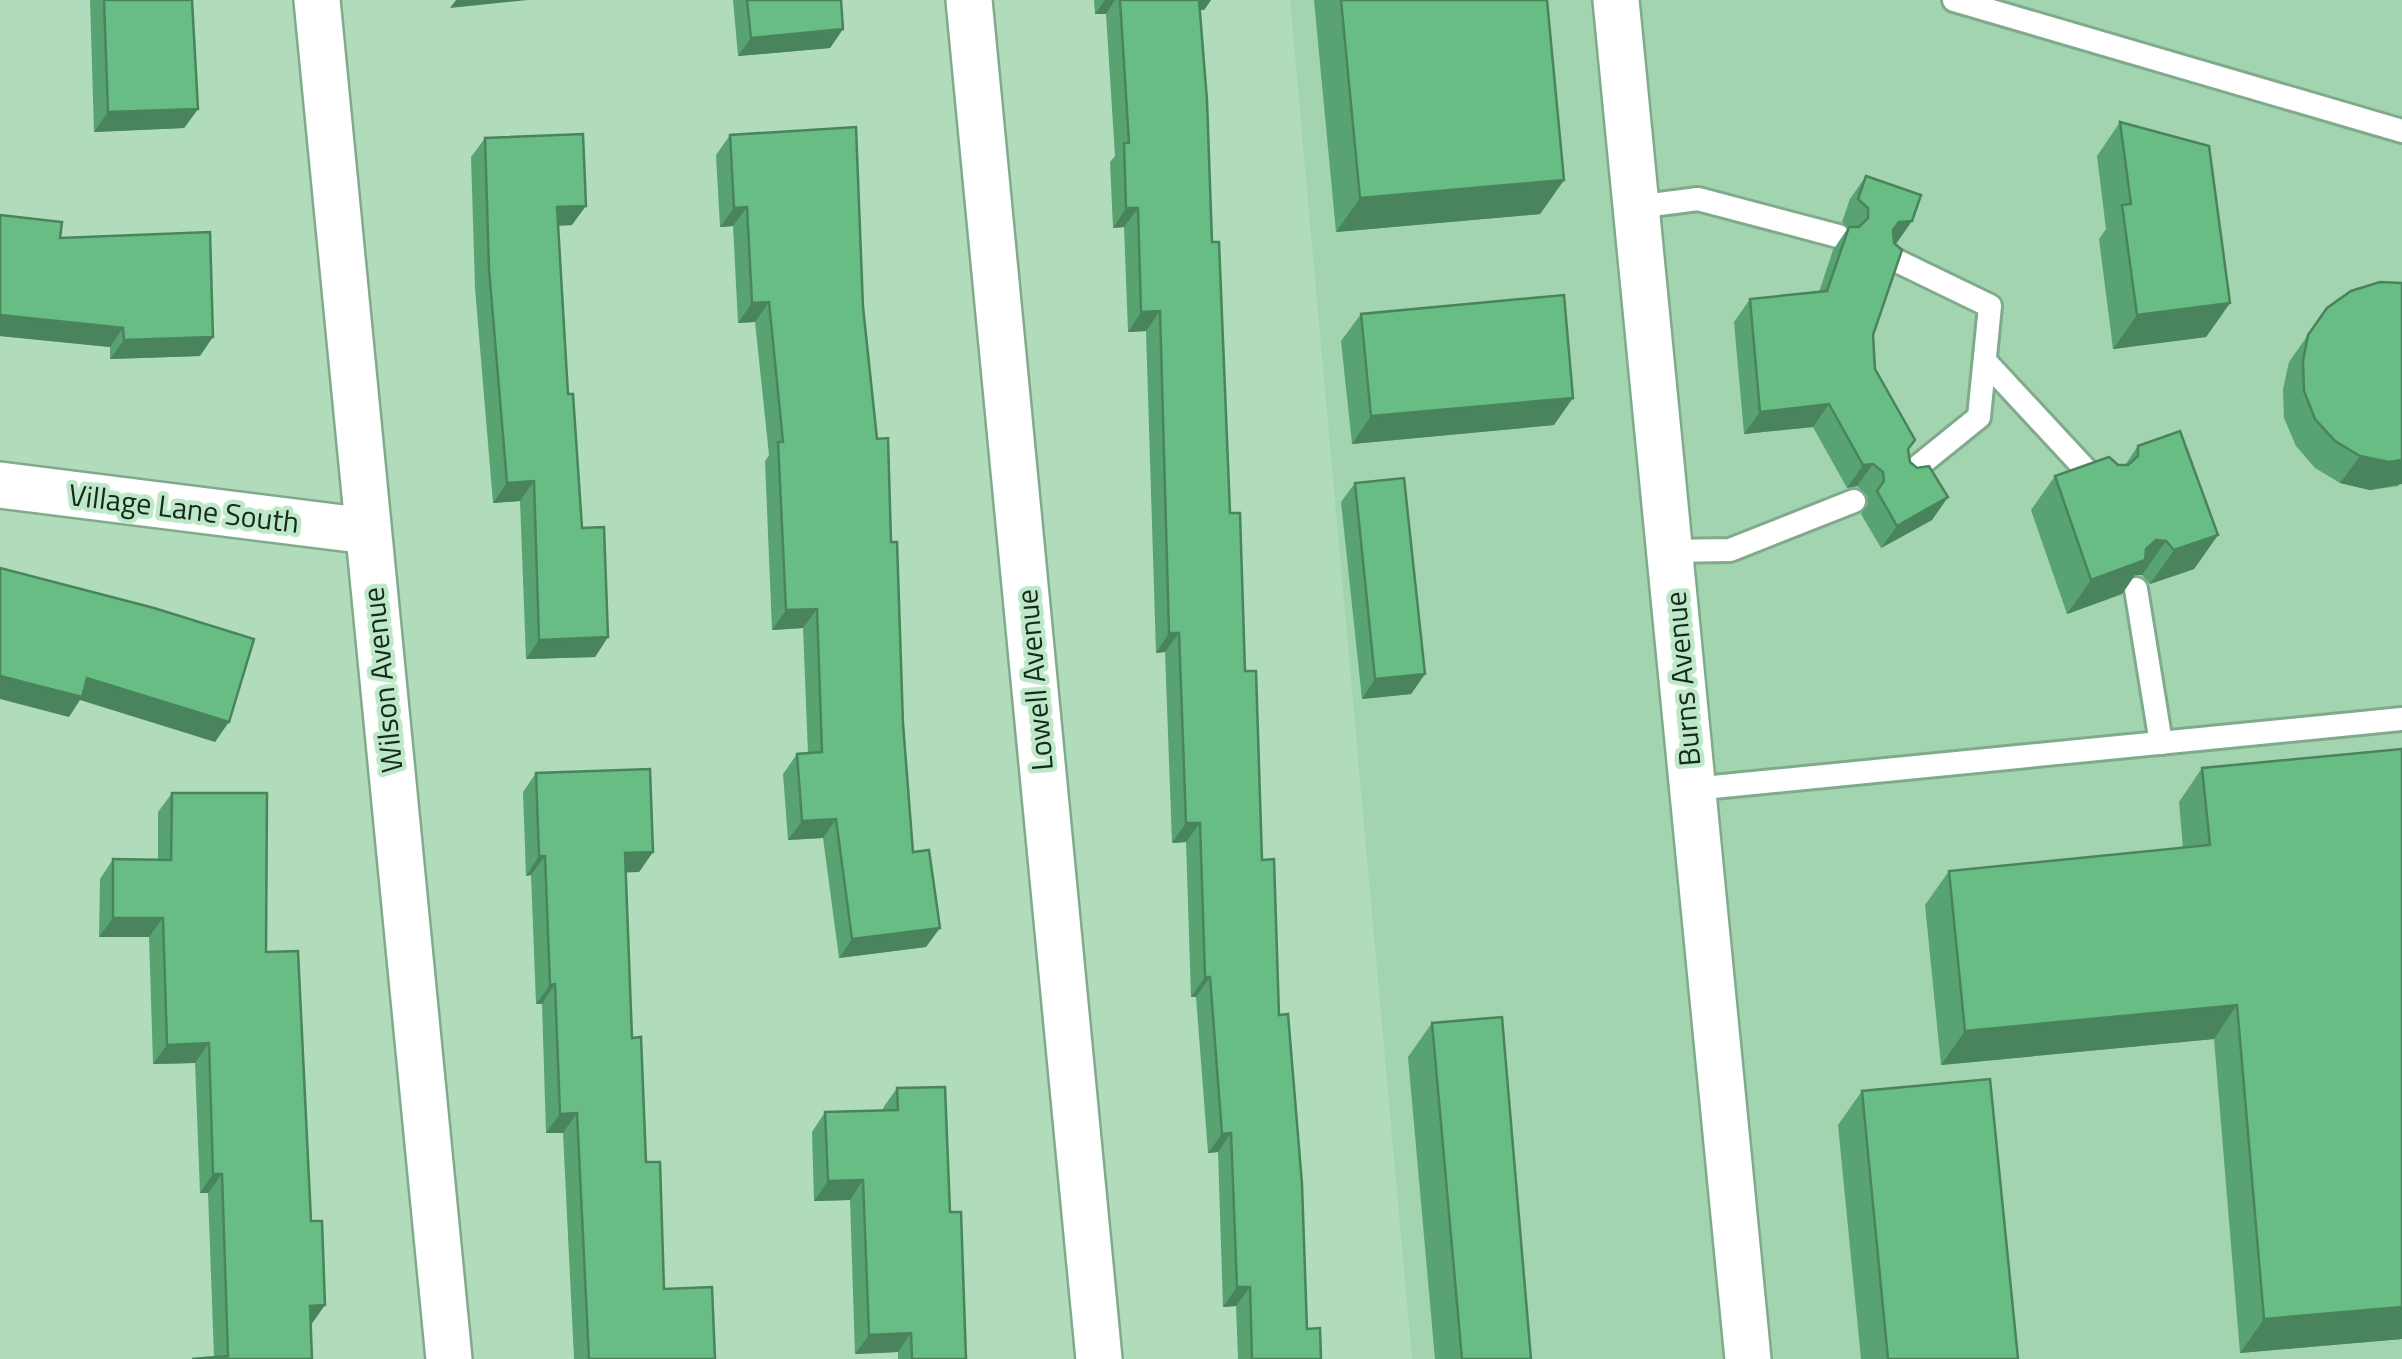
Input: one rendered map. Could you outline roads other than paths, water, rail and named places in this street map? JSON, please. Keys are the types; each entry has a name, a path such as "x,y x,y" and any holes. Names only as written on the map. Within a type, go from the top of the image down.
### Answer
{"street":[{"name":"Wilson Avenue","path":"317,0 449,1359"},
{"name":"Lowell Avenue","path":"969,0 1099,1359"},
{"name":"Burns Avenue","path":"1616,0 1748,1359"},
{"name":"Village Lane South","path":"0,485 367,531"}],"lane":[{"path":"1954,0 2402,131"},
{"path":"1636,207 1698,199 1838,236"},
{"path":"1891,258 1990,306 1979,417 1906,476"},
{"path":"1985,361 2100,485"},
{"path":"1670,552 1730,550 1854,501"},
{"path":"2136,589 2160,743"},
{"path":"1692,789 2402,719"}]}
